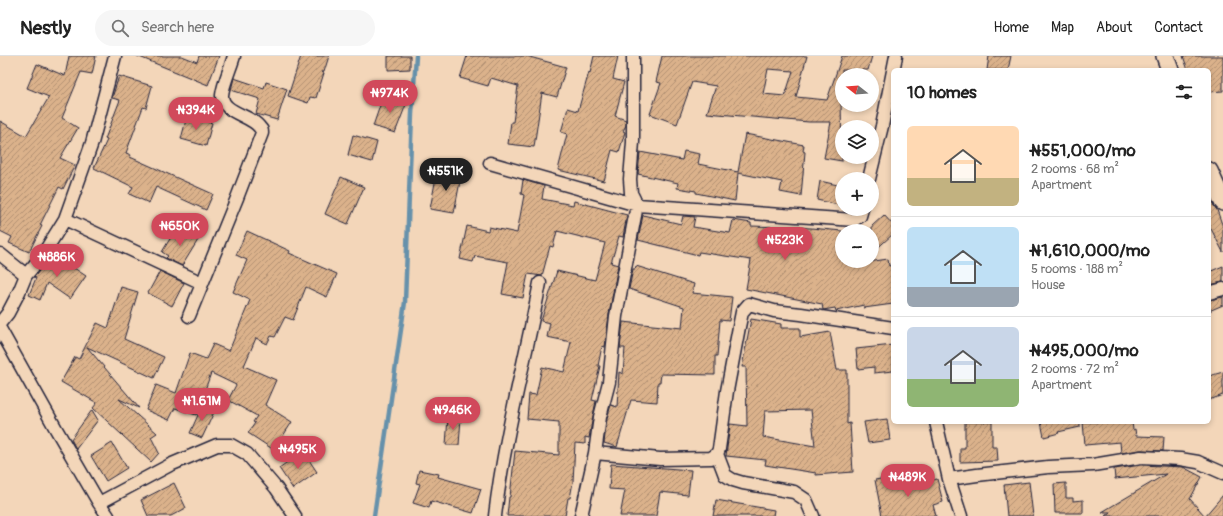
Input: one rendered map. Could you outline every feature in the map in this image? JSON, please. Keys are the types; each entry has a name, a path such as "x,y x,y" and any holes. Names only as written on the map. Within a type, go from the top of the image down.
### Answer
{"street":[{"path":"0,323 8,313 26,275 38,261 65,219 92,143 115,56"},
{"path":"189,316 262,134 260,127 252,121 230,110 224,102 222,96 234,56"},
{"path":"581,516 595,453 600,417 609,382 616,316 637,205 631,193 630,179 633,142 633,56"},
{"path":"894,68 896,56"},
{"path":"1164,56 1169,68"},
{"path":"872,172 887,128 891,96"},
{"path":"490,163 637,205 854,220 860,216"},
{"path":"1211,175 1223,202"},
{"path":"65,219 202,283"},
{"path":"0,254 26,275"},
{"path":"495,516 500,476 540,283"},
{"path":"1211,292 1223,289"},
{"path":"595,453 660,460 711,458 717,454 719,449 727,390 742,312 749,304 774,311 891,328"},
{"path":"0,329 99,503 108,516"},
{"path":"936,424 949,479 961,516"},
{"path":"99,503 177,462 217,445 231,445 247,454 276,488 295,516"},
{"path":"717,454 725,475 733,480 743,483 794,492 806,500 812,516"},
{"path":"949,479 1048,467 1093,466 1141,457 1180,459 1198,462 1223,473"}],"building":[{"path":"69,56 96,56 92,74 81,72 62,118 78,128 60,158 75,165 63,189 59,187 40,225 42,226 29,252 9,243 12,237 0,231 0,121 26,136 49,97 27,88 37,64 65,76"},
{"path":"137,56 182,56 197,62 199,56 219,56 208,85"},
{"path":"301,56 329,56 324,72 322,72 324,73 316,98 310,97 308,103 288,96"},
{"path":"388,56 410,56 410,69 388,70"},
{"path":"467,56 526,56 566,67 557,97 542,93 534,147 508,144 518,86 491,78 488,86 460,78"},
{"path":"594,56 618,56 613,79 624,82 615,116 626,120 626,125 623,131 625,132 619,152 612,150 604,181 558,170 567,134 561,132 568,108 578,111"},
{"path":"662,56 807,56 796,97 827,100 835,77 835,112 841,112 841,120 835,120 835,160 824,158 831,122 809,122 707,113 716,86 692,82 677,124 650,114 661,83 656,82","holes":["768,69 793,71 785,96 763,94"]},
{"path":"842,56 872,56 869,68 838,68"},
{"path":"989,56 1011,56 1008,68 987,68"},
{"path":"1183,56 1223,56 1223,91 1211,92 1211,68 1187,68"},
{"path":"119,76 152,86 146,108 143,107 126,153 131,155 130,157 213,194 206,210 156,187 149,203 129,194 133,187 94,168 107,140 105,139 120,100 112,98"},
{"path":"234,78 264,88 266,82 287,89 277,120 256,114 260,99 231,90"},
{"path":"384,94 407,102 395,133 373,126"},
{"path":"187,116 212,123 206,146 181,139"},
{"path":"745,134 804,145 803,151 805,152 801,196 780,192 782,182 738,173 735,201 696,193 696,191 677,188 678,183 638,174 640,152 682,160 684,151 700,154 698,164 738,172"},
{"path":"353,135 377,142 372,162 348,155"},
{"path":"437,172 461,176 454,213 430,209"},
{"path":"341,177 364,187 348,224 325,214"},
{"path":"523,180 544,186 542,199 573,205 574,201 627,215 623,237 619,236 611,263 618,265 605,347 602,346 598,366 600,366 592,400 596,401 589,438 585,437 585,444 575,443 573,482 570,498 568,498 565,516 507,516 515,451 559,455 559,422 527,419 529,394 536,395 542,367 564,372 571,342 547,337 550,323 541,321 557,271 595,280 605,243 557,231 553,247 550,246 542,276 528,274 523,298 502,294 508,262 475,256 473,262 460,259 467,226 488,231 489,227 517,233 524,195 521,194"},
{"path":"820,181 835,184 835,204 817,200"},
{"path":"1211,199 1217,210 1223,227 1223,252 1211,229"},
{"path":"643,215 681,224 683,216 695,217 693,227 730,233 733,220 751,223 751,226 835,230 835,268 879,268 879,260 888,259 889,266 891,266 891,304 864,308 864,305 836,311 835,308 823,310 822,304 746,289 751,260 699,252 698,255 638,240"},
{"path":"884,215 891,223 891,236 879,247 879,224 874,224"},
{"path":"177,227 198,240 182,266 166,258 168,256 162,252"},
{"path":"247,231 290,251 289,253 337,274 327,297 306,287 293,320 285,317 275,337 271,336 267,344 256,338 244,366 276,380 265,405 292,422 283,436 286,438 277,452 248,433 255,423 253,422 257,416 228,400 236,385 211,373 196,415 175,408 169,420 146,410 156,385 176,393 190,353 206,359 213,344 229,351 250,300 233,292 247,260 236,255"},
{"path":"53,253 60,256 59,258 86,276 70,299 47,283 40,300 29,295 36,278 34,277"},
{"path":"636,266 694,284 692,293 732,297 729,321 720,320 717,356 715,356 715,375 661,374 660,382 658,382 657,402 631,400 617,447 604,443 607,418 611,405 617,407 619,372 623,374 625,348 620,348 623,322 682,328 684,307 629,289 633,269 635,269"},
{"path":"1223,266 1223,282 1211,285 1211,271"},
{"path":"160,271 184,283 172,306 148,293"},
{"path":"121,287 138,292 124,339 164,357 154,378 87,347 139,408 119,399 157,433 151,437 159,453 151,462 93,408 97,403 61,382 75,357 79,359 97,323 108,328"},
{"path":"1223,297 1223,305 1211,310 1211,300"},
{"path":"751,319 781,324 781,328 800,328 800,337 830,332 837,370 847,370 847,424 850,423 853,472 816,475 816,473 765,465 766,460 726,456 730,424 747,426 746,367 742,367","holes":["811,410 815,446 763,437 765,411"]},
{"path":"891,345 891,371 874,373 874,367 858,369 856,349"},
{"path":"1223,372 1223,395 1211,399 1211,375"},
{"path":"202,406 215,410 202,438 190,433"},
{"path":"92,410 98,420 76,449 71,439"},
{"path":"448,417 461,418 459,445 446,445"},
{"path":"887,419 890,440 868,443 864,422"},
{"path":"965,424 992,424 992,447 997,447 998,461 960,462 960,448 965,448"},
{"path":"1041,424 1080,424 1080,427 1044,437"},
{"path":"1083,424 1132,424 1136,436 1164,437 1163,451 1141,450 1121,453 1120,442 1085,445"},
{"path":"112,443 127,468 106,481 91,456"},
{"path":"303,451 317,472 293,489 279,468"},
{"path":"611,464 691,470 688,495 660,492 656,516 620,516 625,490 609,489"},
{"path":"1141,465 1183,467 1202,477 1190,499 1205,516 1105,516 1110,512 1102,512 1166,474 1115,479 1114,469"},
{"path":"419,470 439,474 438,477 481,489 473,513 431,501 429,508 413,503 420,484 416,483"},
{"path":"891,477 893,489 937,479 943,502 933,505 936,516 882,516 875,480"},
{"path":"1029,482 1033,516 1007,516 1004,485"},
{"path":"174,483 186,508 171,516 148,516 141,500"},
{"path":"1066,483 1066,498 1073,498 1073,501 1083,500 1083,513 1055,513 1054,484"},
{"path":"1223,495 1223,516 1205,516"},
{"path":"716,500 774,510 773,516 713,516"}],"waterway":[{"path":"374,516 405,302 412,114 416,56"}]}
